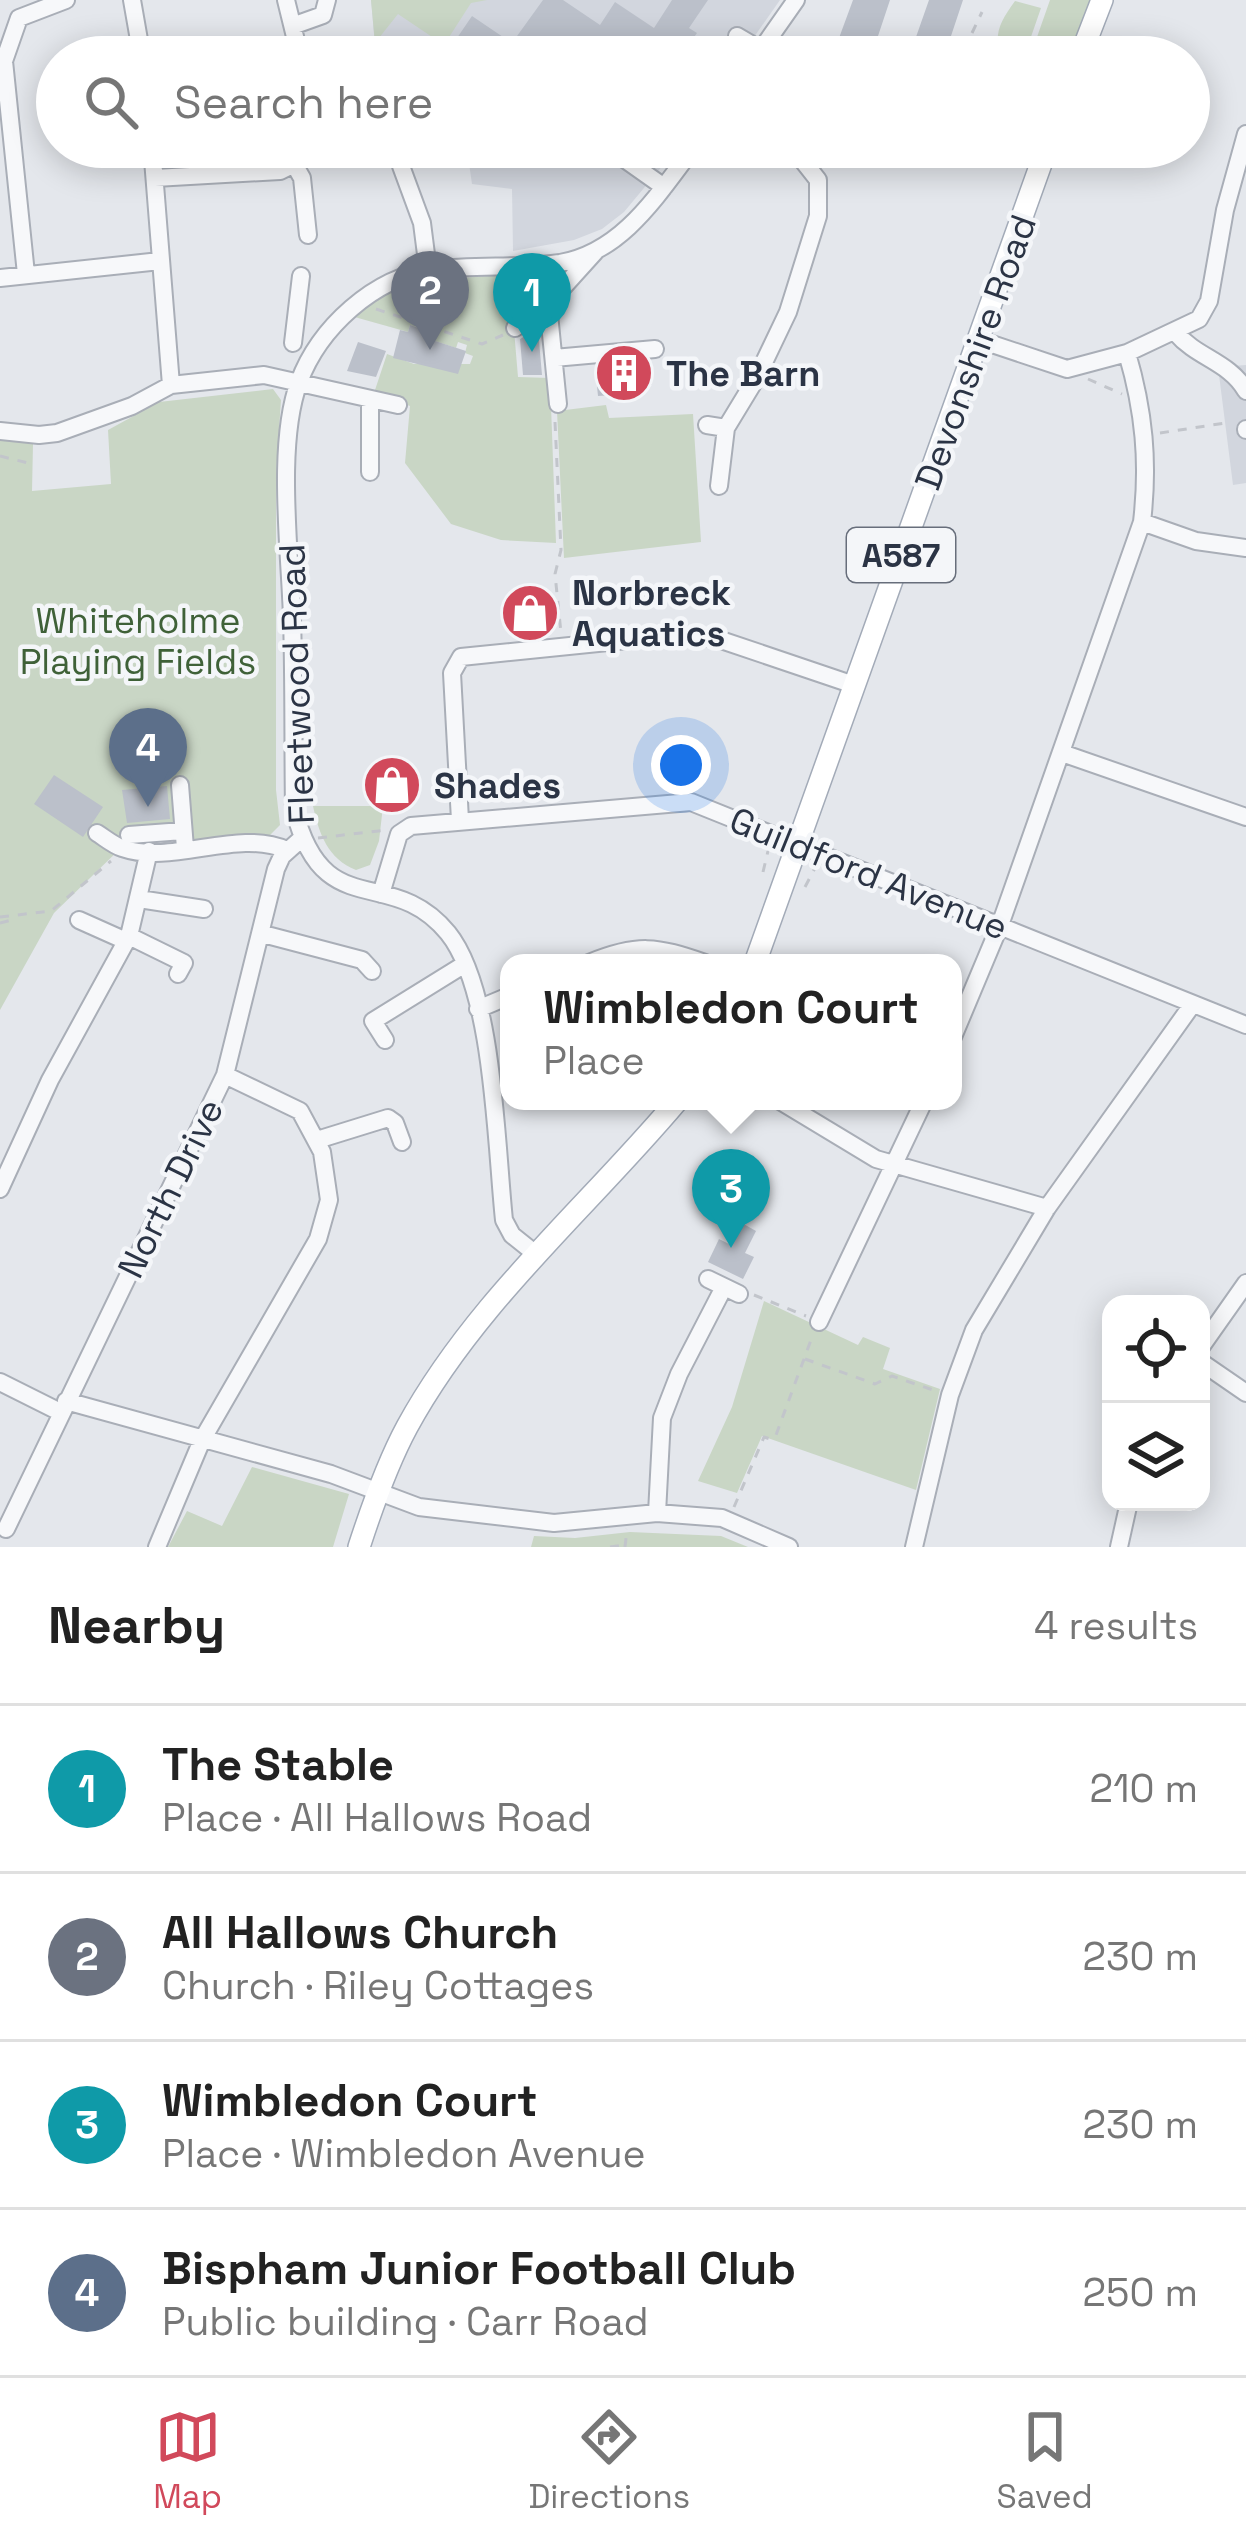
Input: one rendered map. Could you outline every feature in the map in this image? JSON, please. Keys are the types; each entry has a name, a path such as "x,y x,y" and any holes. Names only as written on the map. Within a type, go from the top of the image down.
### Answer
{"main road":[{"path":"1088,36 1102,0"},
{"name":"Devonshire Road","path":"758,954 1040,168"},
{"path":"359,1547 406,1429 449,1360 669,1110"}],"street":[{"path":"26,274 4,61 20,18 66,0"},
{"path":"132,0 138,36"},
{"path":"286,0 297,36"},
{"path":"295,25 323,15 327,0"},
{"path":"771,36 796,0"},
{"path":"980,340 1067,369 1127,353 1199,320 1209,302 1225,210 1245,136"},
{"path":"154,168 171,385"},
{"path":"155,178 284,168"},
{"path":"301,168 311,229"},
{"path":"637,168 664,187"},
{"path":"299,380 328,336 360,301 391,281 428,270 561,262 595,251 620,236 678,168"},
{"path":"719,486 716,426 757,377 788,312 818,216 818,181 808,168"},
{"path":"411,173 428,270"},
{"path":"514,328 548,304 595,251"},
{"path":"0,278 160,261"},
{"path":"293,343 302,276"},
{"path":"548,304 558,404"},
{"path":"297,317 328,336"},
{"path":"1176,333 1190,349 1235,373 1246,391"},
{"path":"554,358 655,350"},
{"path":"962,1016 1000,925 1142,522 1148,474 1146,436 1127,353"},
{"path":"0,430 39,435 72,429 171,385 264,375 398,405"},
{"name":"Fleetwood Road","path":"299,380 289,439 294,844 335,880 428,914 450,936 465,964 500,1085"},
{"path":"370,399 370,472"},
{"path":"1142,522 1196,541 1246,548"},
{"path":"460,820 453,665 461,657 676,635 715,638 854,685"},
{"path":"1062,753 1246,817"},
{"path":"180,785 184,840"},
{"name":"Guildford Avenue","path":"399,834 418,824 691,802 1246,1024"},
{"path":"97,833 149,851 184,840"},
{"path":"381,894 399,834"},
{"path":"129,842 294,844"},
{"name":"North Drive","path":"6,1529 225,1075 277,869 294,844"},
{"path":"0,1189 50,1079 127,939 149,851"},
{"path":"139,899 204,909"},
{"path":"79,920 184,963 178,974"},
{"path":"263,934 362,960 372,971"},
{"path":"612,954 650,946 676,954"},
{"path":"385,1040 369,1015 465,964"},
{"path":"478,1009 500,1000"},
{"path":"914,1547 950,1395 974,1330 1047,1208 1192,1005"},
{"path":"157,1547 202,1440 322,1228 329,1200 327,1171 317,1140 300,1111 225,1075"},
{"name":"Fleetwood Road","path":"501,1110 504,1220 512,1235 537,1255"},
{"path":"795,1110 865,1153 1047,1208"},
{"path":"819,1322 920,1110"},
{"path":"317,1140 388,1118 402,1142"},
{"path":"1210,1334 1246,1283"},
{"path":"657,1514 662,1418 679,1374 728,1287"},
{"path":"1210,1368 1246,1393"},
{"path":"0,1382 63,1406 331,1474 419,1507 554,1523 657,1514 729,1520 789,1547"},
{"path":"1119,1547 1127,1511"}],"path":[{"path":"972,32 982,12"},
{"path":"360,301 396,318 482,344 514,328"},
{"path":"1077,368 1094,384 1141,401"},
{"path":"558,404 555,447 561,550 555,574 562,646"},
{"path":"1146,436 1225,423"},
{"path":"0,456 32,464"},
{"path":"294,844 387,830 399,834"},
{"path":"0,920 51,911 129,842"},
{"path":"805,887 812,870 822,867"},
{"path":"728,1287 819,1322"},
{"path":"729,1520 764,1437 776,1435 812,1340"},
{"path":"804,1359 875,1384 892,1376 950,1395"},
{"path":"610,1547 626,1544"}],"shaded area":[{"path":"371,0 780,0 755,36 374,36"},
{"path":"470,168 661,168 624,212 602,229 574,240 513,251 512,189 472,184"},
{"path":"1246,365 1246,483 1233,485 1218,367"}],"green space":[{"path":"371,0 487,0 471,3 450,36 431,36 398,14 381,36 374,36"},
{"path":"1050,0 1092,0 1078,36 1037,36"},
{"path":"1015,1 1041,8 1031,36 999,36"},
{"path":"557,271 562,283 514,330 518,377 550,378 556,543 501,540 451,524 405,463 410,406 374,393 387,354 414,364 470,364 473,356 465,353 467,345 458,342 456,348 423,337 424,329 410,325 408,332 351,316 399,286"},
{"name":"Whiteholme Playing Fields","path":"273,389 281,400 276,475 280,825 270,835 125,844 54,913 0,1010 0,437 33,444 32,491 111,484 108,430 159,402"},
{"path":"606,405 609,418 693,414 701,542 564,558 557,411"},
{"path":"313,806 383,806 379,841 370,865 356,870 338,859 322,836"},
{"path":"764,1301 858,1345 863,1337 890,1348 883,1369 940,1389 916,1490 762,1436 737,1493 698,1481 732,1407"},
{"path":"252,1467 349,1494 333,1547 168,1547 187,1511 222,1526"},
{"path":"630,1532 721,1536 748,1547 531,1547 534,1536 575,1538"}],"building":[{"path":"543,0 563,0 600,25 615,2 654,28 672,0 708,0 689,28 695,36 517,36"},
{"path":"853,0 890,0 878,36 840,36"},
{"path":"929,0 963,0 951,36 916,36"},
{"path":"472,16 502,36 458,36"},
{"path":"410,325 425,330 423,337 466,351 458,374 393,358 400,330 408,332"},
{"path":"538,329 542,375 523,375 520,339"},
{"path":"358,342 386,351 376,377 347,371"},
{"name":"The Barn","path":"652,362 652,385 641,385 641,393 598,396 595,367"},
{"path":"54,775 103,807 83,837 34,804"},
{"path":"167,786 170,819 127,823 122,790"},
{"path":"740,1222 756,1231 745,1253 754,1257 743,1279 708,1262 719,1239 729,1244"}],"place":[{"name":"All Hallows Church","path":"430,350"},
{"name":"The Stable","path":"532,352"},
{"name":"The Barn","path":"624,373"},
{"name":"Norbreck Aquatics","path":"530,613"},
{"name":"Shades","path":"392,785"},
{"name":"Bispham Junior Football Club","path":"148,807"},
{"name":"Wimbledon Court","path":"731,1248"}]}
